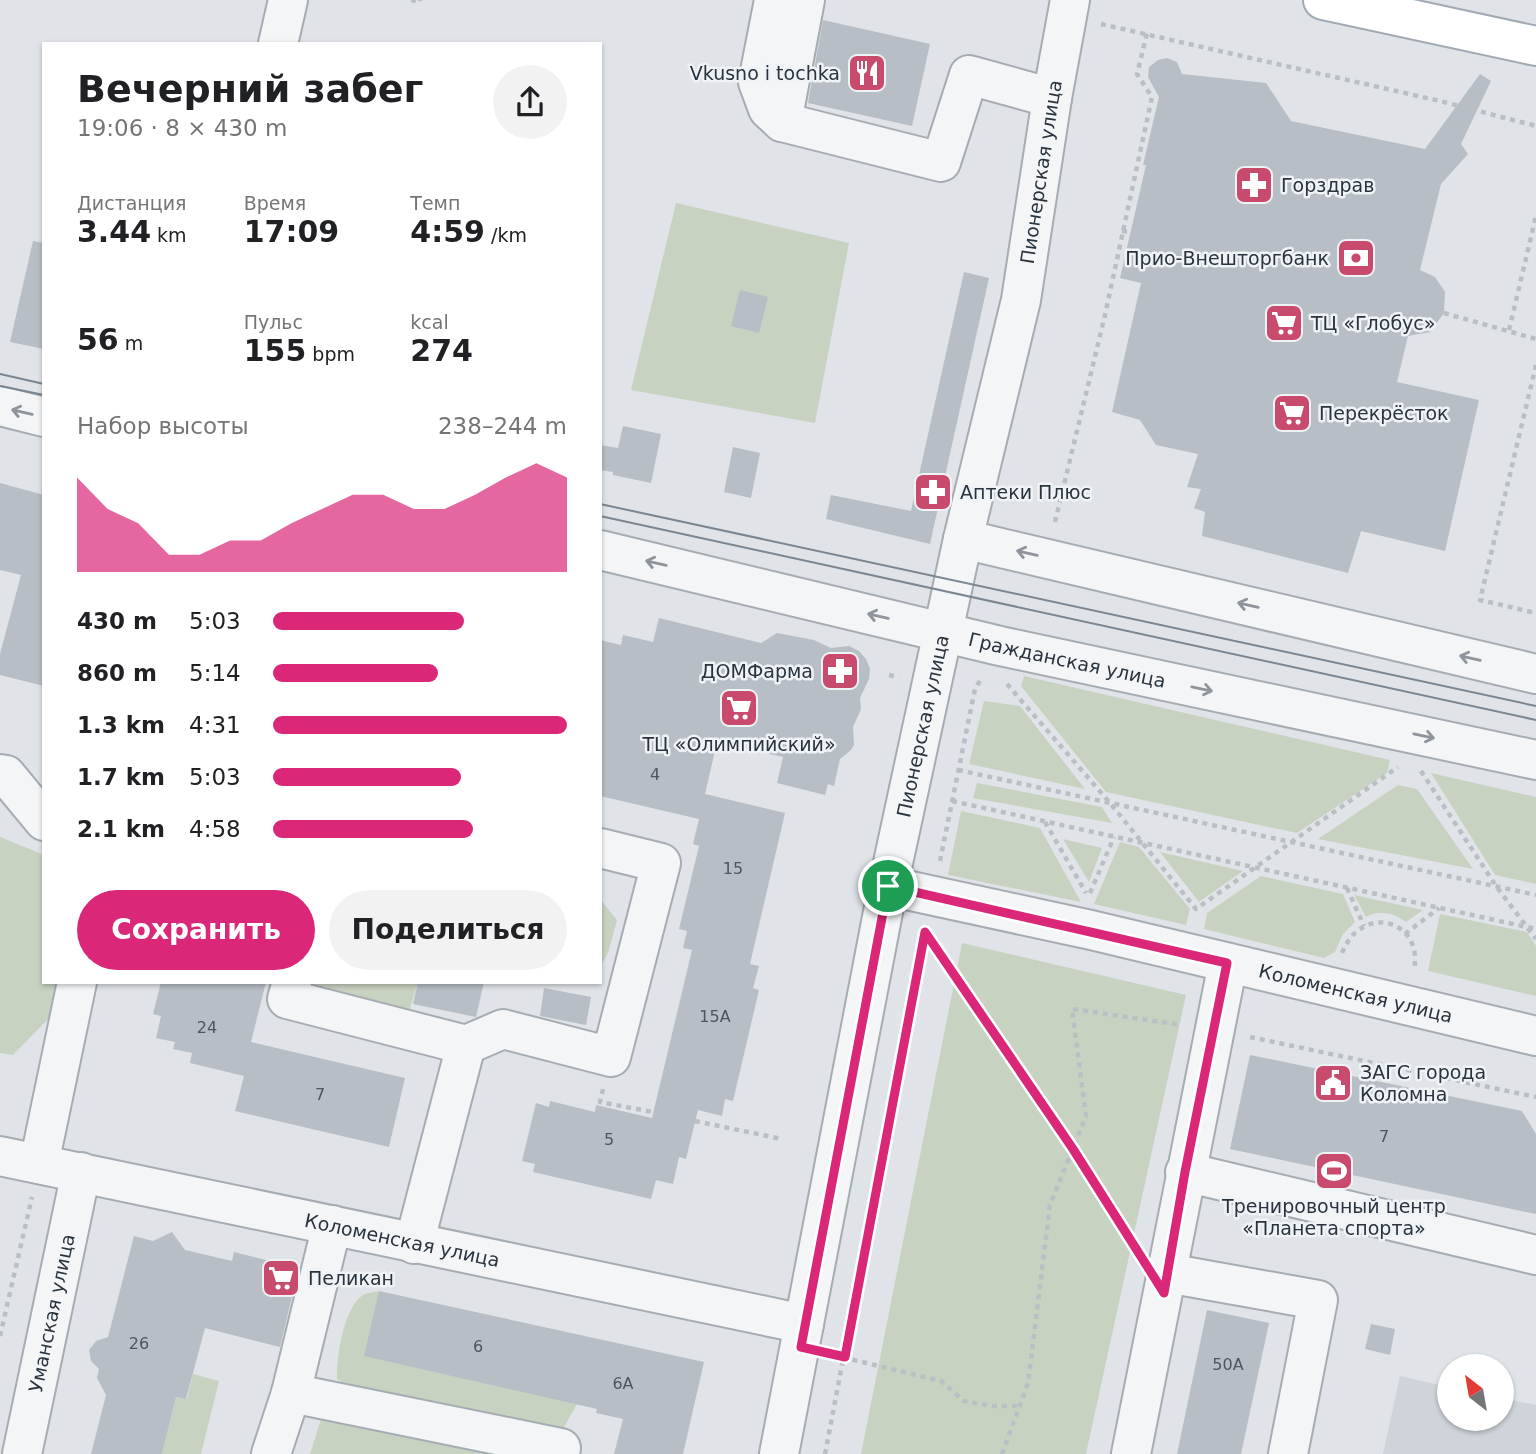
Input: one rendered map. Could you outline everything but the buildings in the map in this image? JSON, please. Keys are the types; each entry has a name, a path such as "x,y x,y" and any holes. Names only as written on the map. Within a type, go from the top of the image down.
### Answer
{"main road":[{"path":"1322,0 1536,46"}],"street":[{"path":"278,42 288,0"},
{"path":"774,0 758,82 768,109 782,122 942,162 969,75 1052,98"},
{"path":"782,122 804,0"},
{"name":"Пионерская улица","path":"779,1454 888,886 963,539 1021,300 1070,0"},
{"path":"0,406 42,416"},
{"path":"963,539 1536,674"},
{"name":"Гражданская улица","path":"602,550 944,633 1536,760"},
{"path":"0,774 6,775 42,819"},
{"path":"291,984 287,999 466,1045 503,1029 611,1057 661,863 602,848"},
{"name":"Коломенская улица","path":"888,886 1536,1036"},
{"path":"1131,1454 1227,963"},
{"path":"39,1164 77,984"},
{"path":"414,1244 466,1045"},
{"name":"Коломенская улица","path":"0,1156 332,1225 803,1336"},
{"name":"Уманская улица","path":"22,1454 82,1172"},
{"path":"1185,1172 1536,1255"},
{"path":"271,1454 291,1393 332,1225"},
{"path":"1166,1283 1318,1300 1288,1454"},
{"path":"291,1393 561,1448 560,1454"}],"path":[{"path":"411,0 420,0"},
{"path":"1100,23 1440,101 1536,126"},
{"path":"1055,522 1105,315 1152,97 1137,74 1147,33"},
{"path":"1509,330 1536,216"},
{"path":"1122,231 1130,233"},
{"path":"1444,313 1536,339"},
{"path":"1536,365 1480,600 1536,613"},
{"path":"940,861 975,689 985,673"},
{"path":"999,675 1110,803 1196,909 1401,765"},
{"path":"1420,769 1496,886 1536,939"},
{"path":"958,770 1536,895"},
{"path":"952,802 1536,929"},
{"path":"1045,821 1088,897 1114,837"},
{"path":"1346,887 1364,926"},
{"path":"1405,934 1440,908"},
{"path":"1336,989 1342,953 1348,939 1364,926 1385,923 1399,928 1415,951 1407,1005"},
{"path":"825,1454 925,932 1166,1283"},
{"path":"1002,1454 1028,1383 1050,1205 1086,1116 1072,1009 1214,1030 1536,1097"},
{"path":"611,1057 600,1102 658,1114"},
{"path":"695,1121 782,1139"},
{"path":"0,1336 39,1164"},
{"path":"803,1336 845,1357 941,1381 964,1401 992,1406 1019,1406"}],"shaded area":[{"path":"1400,1376 1437,1384 1437,1432 1514,1432 1514,1400 1536,1405 1536,1454 1383,1454"}],"green space":[{"path":"676,203 849,243 815,423 631,390"},
{"path":"1024,676 1390,760 1387,773 1297,833 1106,792 1021,686"},
{"path":"984,701 1020,706 1085,789 969,764"},
{"path":"1431,773 1536,797 1536,884 1495,875"},
{"path":"977,783 1102,807 1112,823 973,798"},
{"path":"1398,785 1417,789 1473,869 1318,839"},
{"path":"961,811 1040,828 1081,902 948,875"},
{"path":"0,837 42,854 42,984 63,984 60,1007 13,1055 0,1053"},
{"path":"1063,839 1102,848 1089,882"},
{"path":"1120,842 1139,847 1190,909 1186,925 1094,904"},
{"path":"1160,852 1243,871 1199,902"},
{"path":"1261,876 1343,894 1355,922 1343,934 1335,952 1324,958 1204,929 1207,913"},
{"path":"1354,895 1423,910 1406,922 1387,913 1366,917"},
{"path":"602,901 617,920 608,953 602,964"},
{"path":"1440,914 1527,932 1536,946 1536,996 1428,971"},
{"path":"962,943 1186,995 1086,1454 861,1454"},
{"path":"314,984 417,984 407,1018 317,990"},
{"path":"379,1291 577,1404 563,1429 357,1392 337,1379 340,1346 351,1310 363,1295"},
{"path":"193,1374 219,1381 201,1454 162,1454 176,1397 187,1399"},
{"path":"324,1410 540,1454 310,1454"}],"tram line":[{"path":"0,374 42,384"},
{"path":"0,386 42,395"},
{"path":"602,504 1536,706"},
{"path":"602,516 1536,720"}],"place":[{"name":"Vkusno i tochka","path":"867,73"},
{"name":"Горздрав","path":"1254,185"},
{"name":"Прио-Внешторгбанк","path":"1356,258"},
{"name":"ТЦ «Глобус»","path":"1284,323"},
{"name":"Перекрёсток","path":"1292,413"},
{"name":"Аптеки Плюс","path":"933,492"},
{"name":"ДОМФарма","path":"840,671"},
{"name":"ТЦ «Олимпийский»","path":"739,708"},
{"name":"ЗАГС города Коломна","path":"1333,1083"},
{"name":"Тренировочный центр «Планета спорта»","path":"1334,1171"},
{"name":"Пеликан","path":"281,1278"}],"route":[{"path":"888,886 1227,963 1164,1293 1073,1149 925,932 845,1357 801,1347 888,886"}]}
